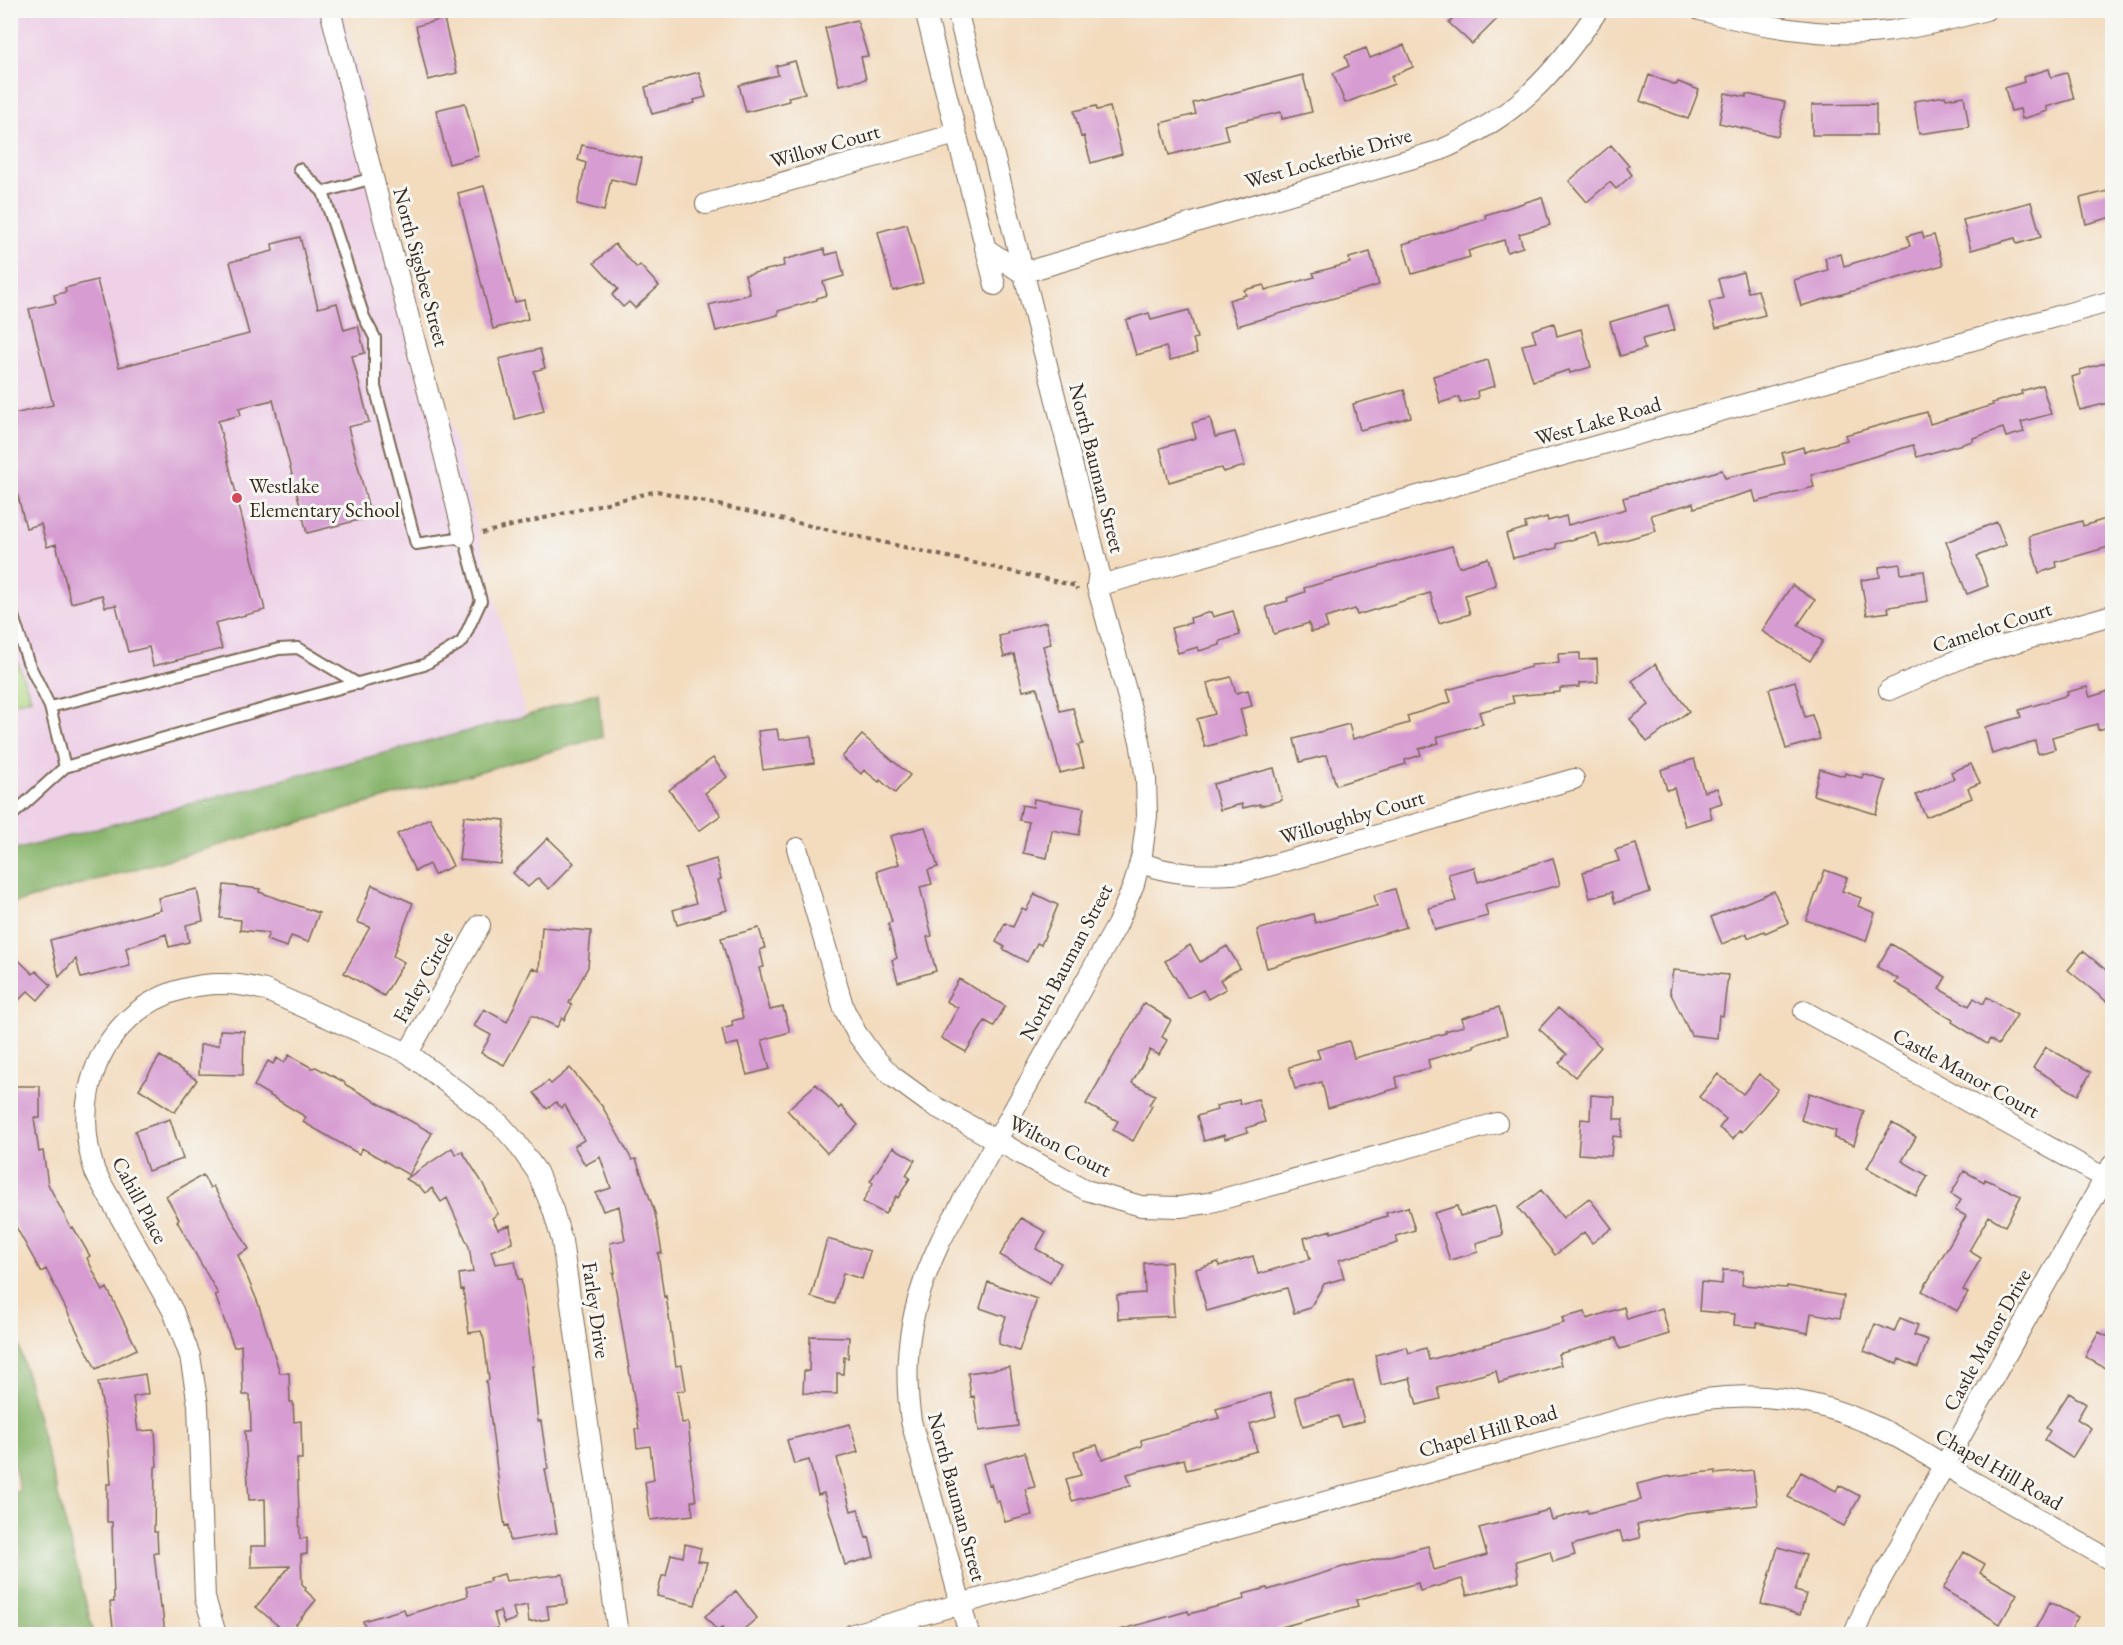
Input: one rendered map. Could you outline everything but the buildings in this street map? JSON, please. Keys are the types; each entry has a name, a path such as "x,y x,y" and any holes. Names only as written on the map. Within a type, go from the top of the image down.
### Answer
{"street":[{"name":"North Sigsbee Street","path":"330,10 446,458 464,537"},
{"path":"925,10 995,285"},
{"name":"North Bauman Street","path":"957,10 1099,570 1097,586 1144,760 1147,816 1134,884 1117,925 929,1263 915,1308 907,1354 908,1402 914,1439 969,1635"},
{"name":"West Lockerbie Drive","path":"1022,273 1424,156 1458,143 1505,115 1540,85 1565,57 1598,10"},
{"path":"1700,10 1743,22 1827,33 1864,33 1930,25 1986,10"},
{"name":"Willow Court","path":"706,204 957,134"},
{"path":"985,248 1022,273"},
{"name":"West Lake Road","path":"1097,586 2112,301"},
{"name":"Camelot Court","path":"1889,690 1964,657 2112,615"},
{"name":"Willoughby Court","path":"1140,862 1187,874 1244,873 1574,779"},
{"name":"Wilton Court","path":"797,848 841,1001 857,1034 873,1056 899,1082 921,1098 1086,1190 1141,1206 1180,1207 1227,1199 1497,1123"},
{"name":"Farley Circle","path":"408,1053 480,925"},
{"name":"Cahill Place","path":"216,1635 207,1608 203,1579 198,1405 192,1366 173,1311 95,1172 89,1151 85,1121 92,1074 109,1041 135,1013 153,1001 178,991 221,983 246,985 265,990 408,1053"},
{"name":"Castle Manor Court","path":"1804,1011 2109,1172"},
{"name":"Farley Drive","path":"408,1053 500,1124 537,1172 553,1210 564,1254 618,1635"},
{"name":"Castle Manor Drive","path":"1854,1635 1865,1608 2109,1172"},
{"name":"Chapel Hill Road","path":"853,1635 1652,1410 1709,1397 1755,1395 1782,1398 1819,1406 1862,1420 2112,1561"}],"lane":[{"path":"10,817 65,767 424,665 462,642 481,601 464,537 416,544 375,387 375,338 364,318 323,192 300,169"},
{"path":"323,192 373,178"},
{"path":"10,607 28,662 50,707 65,767"},
{"path":"50,707 288,648 298,648 358,684"}],"path":[{"path":"464,537 657,491 1076,586 1079,598"}],"shaded area":[{"path":"11,11 343,11 526,716 11,851"}],"green space":[{"path":"11,646 31,698 10,704"},
{"path":"598,692 602,737 11,904 11,851 526,716"},
{"path":"10,1315 94,1634 11,1634 11,1494 20,1490 10,1447"}],"place":[{"name":"Westlake Elementary School","path":"237,498"}]}
